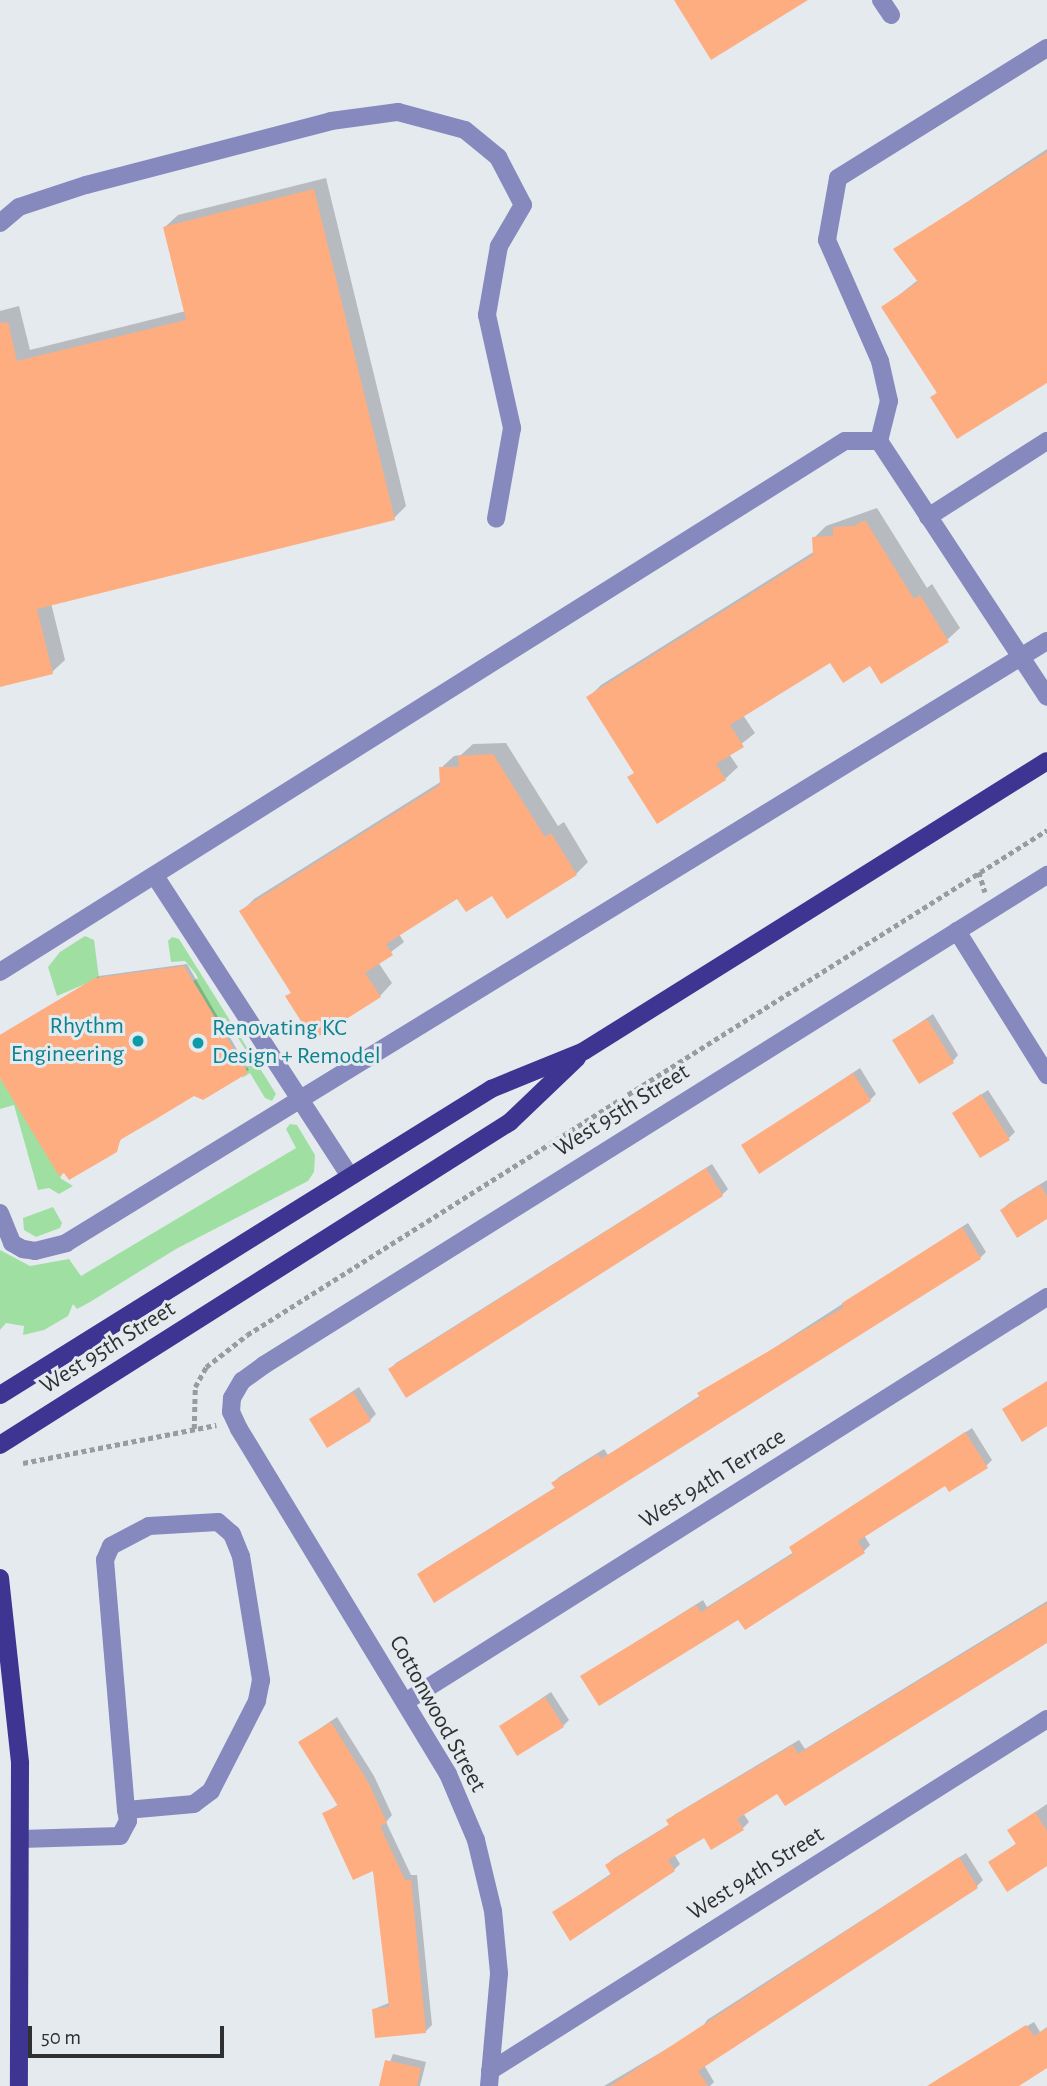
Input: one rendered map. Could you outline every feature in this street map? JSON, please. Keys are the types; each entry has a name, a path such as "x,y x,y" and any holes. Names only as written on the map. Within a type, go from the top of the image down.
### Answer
{"main road":[{"name":"West 95th Street","path":"0,1395 349,1175 491,1089 584,1051 1047,761"},
{"name":"West 95th Street","path":"0,1445 510,1122 584,1051"},
{"path":"0,1578 18,1730 21,1839 19,2086"}],"street":[{"path":"1047,48 838,178 827,240 880,361 888,401 879,441 1047,697"},
{"path":"0,223 19,207 86,185 331,121 398,112 465,130 498,157 523,205 499,246 486,315 512,428 496,519"},
{"path":"0,972 845,441 879,441"},
{"path":"928,517 1047,441"},
{"path":"0,1213 12,1242 23,1249 35,1251 66,1243 1047,641"},
{"name":"West 95th Street","path":"232,1398 242,1381 264,1365 1047,874"},
{"path":"155,876 349,1175"},
{"path":"957,931 1047,1075"},
{"name":"West 94th Terrace","path":"405,1702 1047,1297"},
{"name":"Cottonwood Street","path":"232,1398 231,1412 239,1429 448,1774 476,1840 493,1911 499,1973 489,2078"},
{"path":"21,1839 120,1836 128,1821 126,1810 105,1560 111,1546 139,1529 218,1522 232,1534 242,1556 261,1681 257,1702 211,1791 194,1804 126,1810"},
{"name":"West 94th Street","path":"489,2078 1047,1719"}],"path":[{"path":"194,1429 195,1387 206,1367 247,1335 1047,830"},
{"path":"23,1463 217,1425"}],"green space":[{"path":"85,936 94,940 99,978 57,996 48,967 60,952"},
{"path":"172,937 179,939 276,1094 272,1101 265,1098 250,1073 242,1078 251,1058 225,1018 216,1019 193,981 198,978 195,973 185,961 171,962 168,941"},
{"path":"0,1078 63,1173 60,1178 73,1186 59,1194 49,1188 38,1190 14,1105 0,1109"},
{"path":"290,1124 297,1125 315,1155 314,1172 308,1181 176,1249 77,1309 73,1304 68,1316 44,1330 23,1335 24,1326 6,1323 0,1330 0,1250 30,1266 69,1259 81,1276 296,1148 286,1129"},
{"path":"53,1207 62,1223 60,1228 36,1237 24,1230 23,1218"}],"building":[{"path":"674,0 808,0 711,60"},
{"path":"1047,152 1047,383 957,439 930,397 937,393 881,307 918,282 893,249"},
{"path":"314,189 395,520 37,609 53,674 0,687 0,323 8,322 17,361 186,320 163,227"},
{"path":"865,520 914,599 920,595 949,642 881,684 870,666 843,683 830,663 730,725 744,747 716,764 726,780 657,824 627,777 634,773 586,697 813,555 812,537 833,536 833,527 854,526"},
{"path":"493,754 545,837 551,833 577,875 507,919 492,896 466,912 457,899 386,944 393,955 365,973 381,997 313,1040 285,996 291,993 239,911 440,785 439,767 459,767 458,756"},
{"path":"184,966 248,1073 203,1100 194,1096 120,1140 117,1152 69,1180 64,1173 59,1176 0,1078 0,1035 95,978"},
{"path":"927,1019 954,1063 919,1084 892,1040"},
{"path":"853,1073 871,1101 759,1174 741,1145"},
{"path":"981,1094 1010,1140 980,1158 952,1113"},
{"path":"706,1168 723,1196 406,1398 388,1369"},
{"path":"1040,1185 1047,1196 1047,1219 1017,1238 1000,1210"},
{"path":"962,1227 981,1259 434,1603 417,1574 555,1488 551,1483 598,1454 601,1459 700,1397 697,1393 844,1307 842,1303"},
{"path":"1047,1381 1047,1426 1022,1442 1002,1409"},
{"path":"353,1392 371,1421 327,1448 309,1419"},
{"path":"965,1432 988,1468 949,1492 945,1486 858,1541 865,1553 745,1630 738,1620 599,1706 580,1676 696,1605 701,1612 793,1554 789,1547"},
{"path":"1047,1603 1047,1643 785,1806 777,1794 737,1819 744,1830 711,1850 704,1838 668,1860 675,1871 570,1941 552,1912 611,1875 605,1865 669,1825 666,1820 793,1745 798,1754"},
{"path":"545,1697 564,1727 517,1756 499,1726"},
{"path":"331,1722 368,1782 387,1823 380,1826 405,1880 411,1880 426,2033 375,2038 372,2009 389,2007 373,1871 353,1880 322,1813 338,1806 298,1742"},
{"path":"1035,1812 1047,1831 1047,1866 1007,1892 988,1862 1016,1844 1007,1830"},
{"path":"959,1857 978,1888 698,2071 708,2086 610,2086"},
{"path":"1026,2025 1034,2036 1047,2028 1047,2068 1019,2086 927,2086"},
{"path":"385,2060 421,2068 417,2086 379,2086"}],"place":[{"name":"Rhythm Engineering","path":"138,1041"},
{"name":"Renovating KC Design + Remodel","path":"198,1043"}]}
